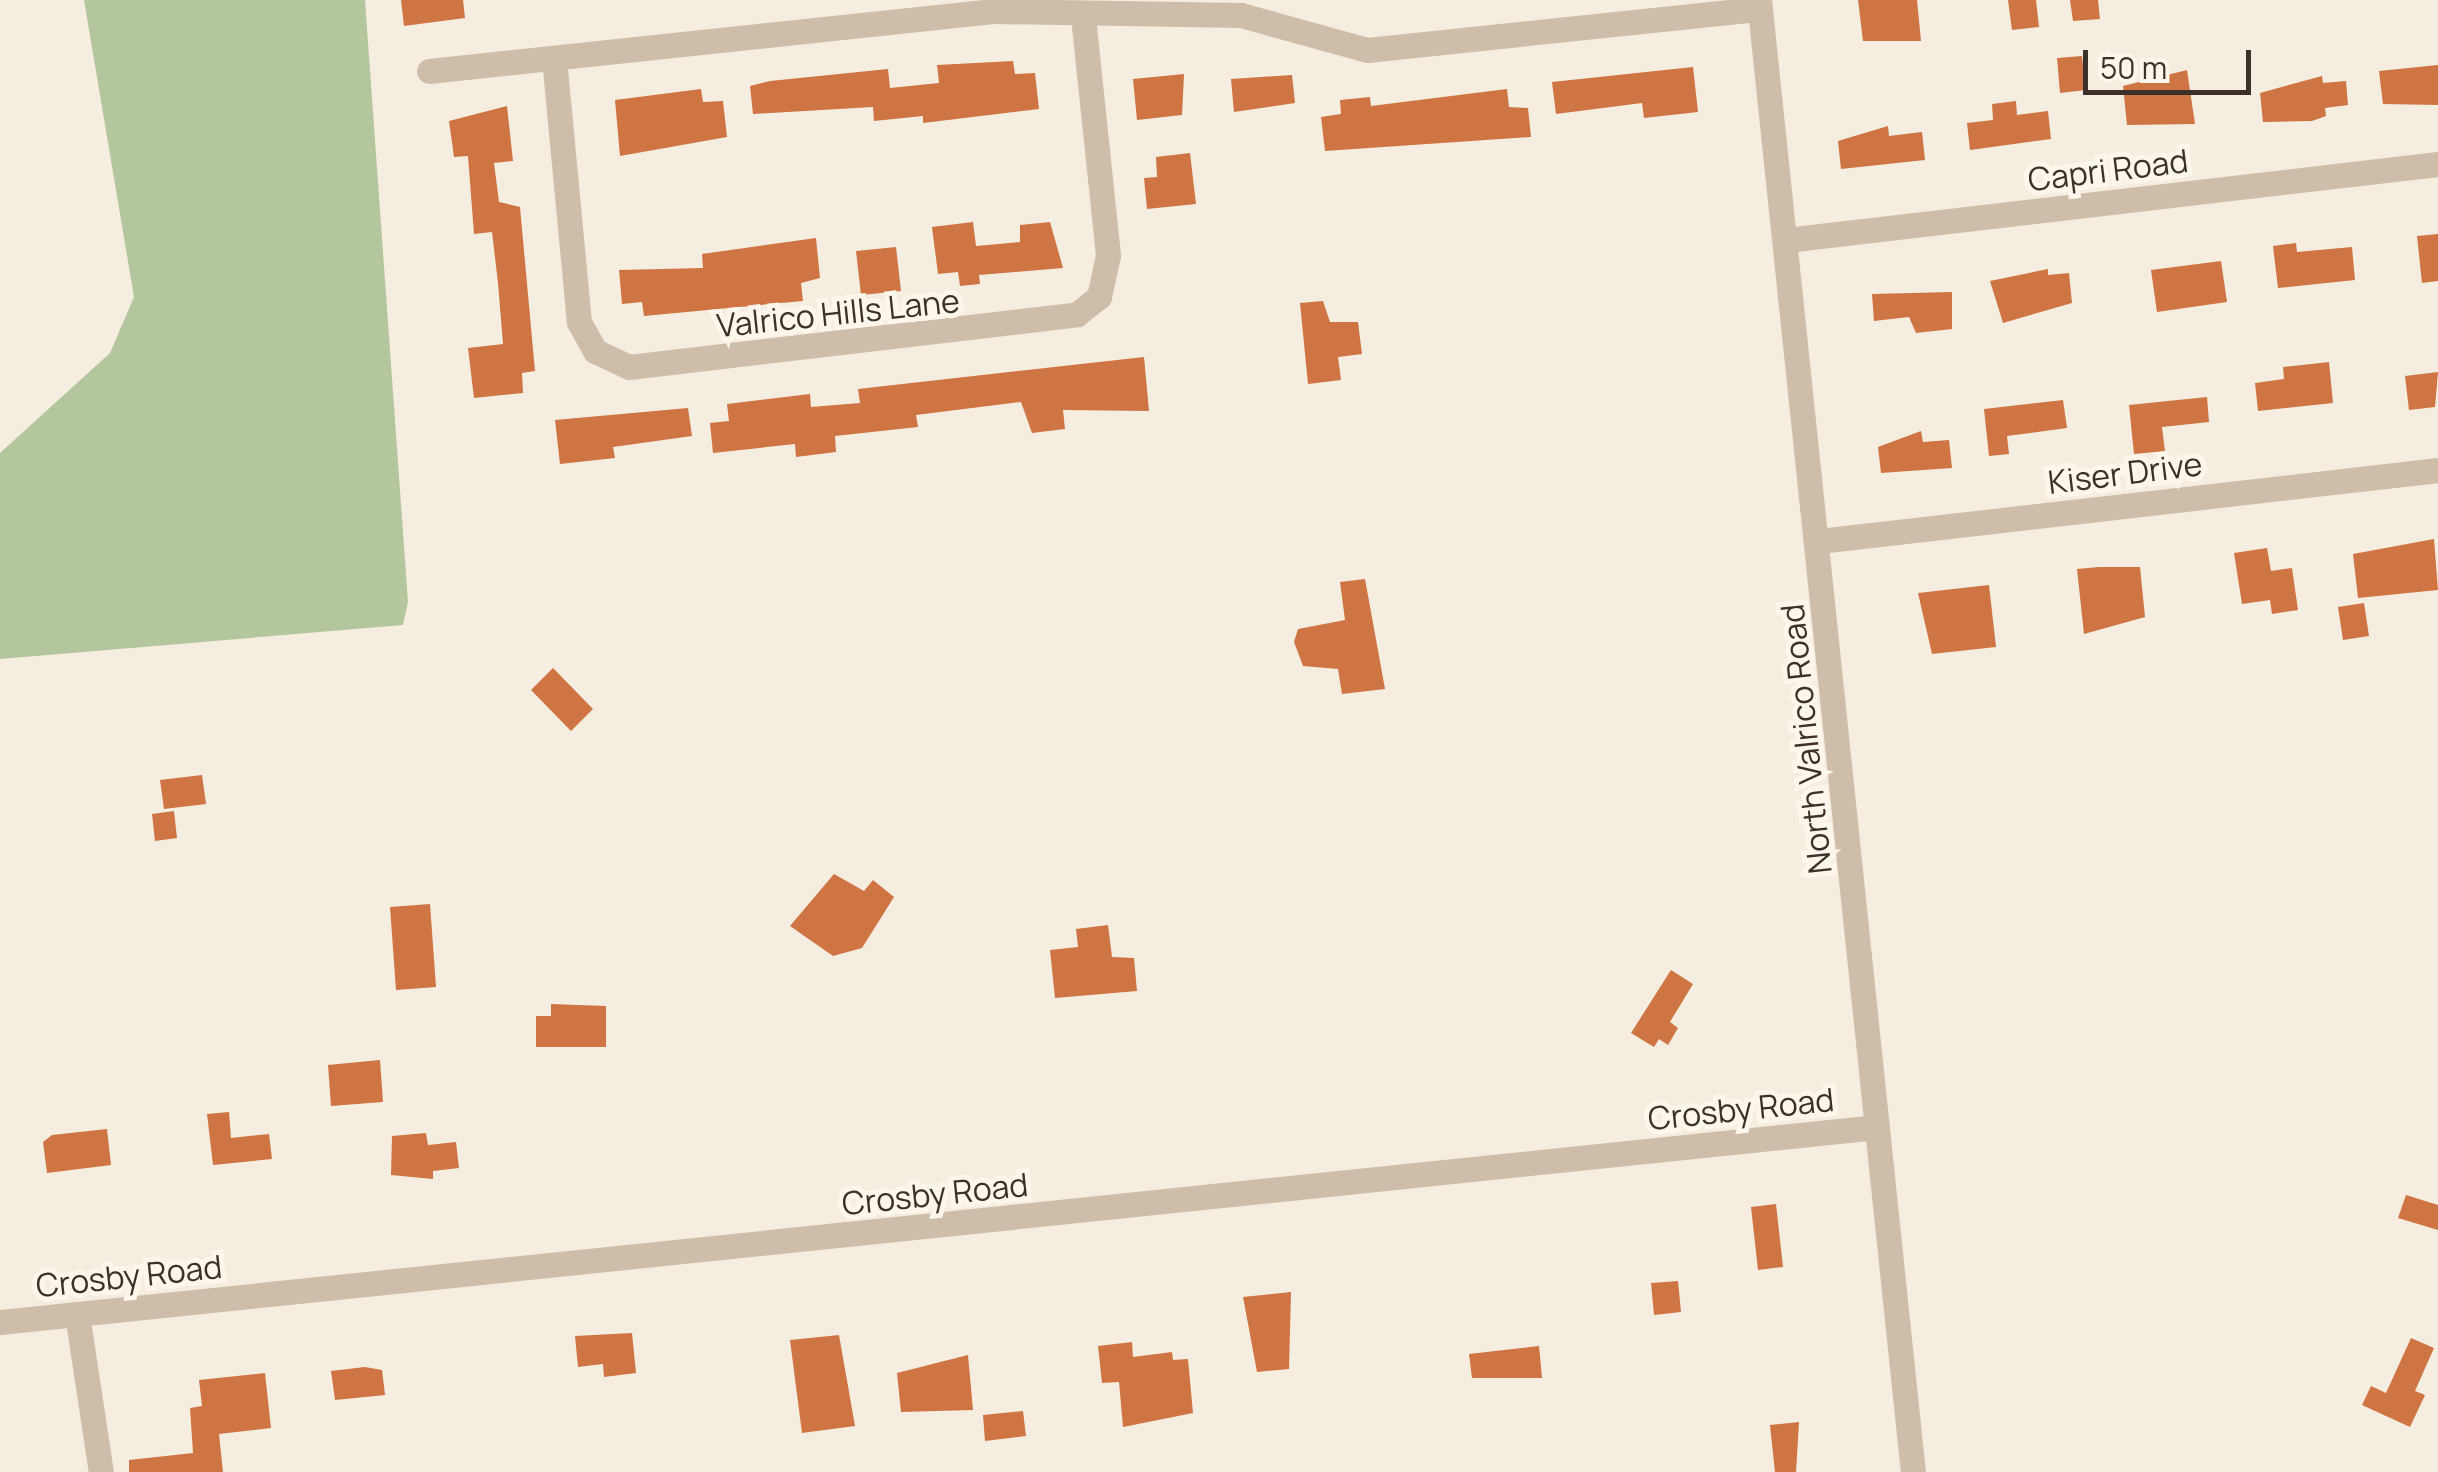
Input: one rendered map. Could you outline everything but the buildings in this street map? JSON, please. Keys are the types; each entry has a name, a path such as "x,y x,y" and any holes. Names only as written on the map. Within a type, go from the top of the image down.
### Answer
{"street":[{"path":"430,71 993,11 1083,16 1242,15 1366,50 1760,5"},
{"name":"North Valrico Road","path":"1760,5 1820,541 1913,1472"},
{"name":"Valrico Hills Lane","path":"554,58 578,322 596,351 629,367 1077,314 1098,297 1108,255 1083,16"},
{"name":"Capri Road","path":"1786,240 2438,164"},
{"name":"Kiser Drive","path":"1820,541 2438,470"},
{"name":"Crosby Road","path":"0,1322 1877,1128"},
{"path":"77,1314 101,1472"}],"green space":[{"path":"84,0 365,0 408,602 403,625 0,659 0,453 110,353 134,297"}]}
